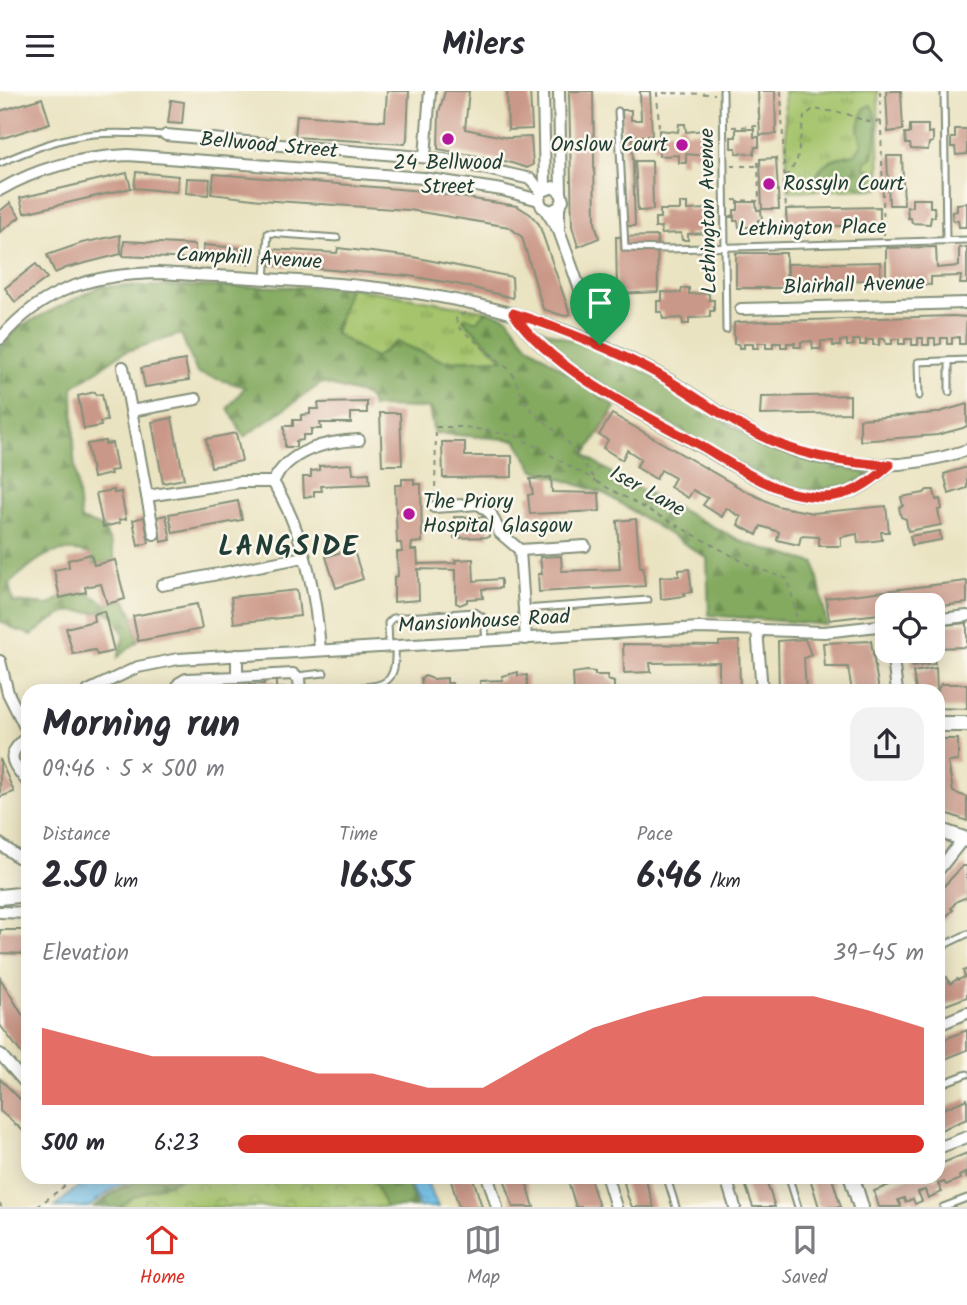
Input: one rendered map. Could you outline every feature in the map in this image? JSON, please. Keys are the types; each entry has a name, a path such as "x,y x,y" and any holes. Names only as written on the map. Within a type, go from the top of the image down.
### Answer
{"street":[{"path":"425,157 430,91"},
{"path":"543,91 543,197 559,231 600,345"},
{"path":"559,91 559,183 563,200 559,207 559,231"},
{"name":"Bellwood Street","path":"166,135 425,157 531,179 543,197"},
{"name":"Bellwood Street","path":"0,190 37,172 58,166 99,157 128,155 423,178 543,197"},
{"path":"543,197 553,187 561,193"},
{"path":"543,197 551,211 559,207"},
{"name":"Camphill Avenue","path":"0,339 21,317 64,289 88,280 122,274 150,273 387,288 513,313 600,345 664,377 749,430 797,452 839,462 890,465 933,461 967,450"},
{"name":"Blairhall Avenue","path":"741,309 967,303"},
{"path":"513,313 535,341 581,375 642,413 783,491 820,497 844,495 869,484 890,465"},
{"path":"123,367 154,534"},
{"path":"131,411 195,399"},
{"path":"147,496 240,482 273,482 289,463 320,444 359,440"},
{"path":"273,482 286,506 304,558 317,606 320,650"},
{"path":"434,507 479,504 491,514 500,533 520,550 585,546"},
{"path":"520,550 526,639"},
{"path":"162,585 304,558"},
{"path":"945,619 967,616"},
{"name":"Mansionhouse Road","path":"103,684 138,667 178,659 699,628 824,632 875,626"},
{"path":"757,629 761,684"},
{"path":"237,655 237,677"},
{"path":"0,661 8,693 21,720"},
{"path":"894,663 896,684"},
{"path":"179,684 186,679 293,674 297,676 299,684"},
{"path":"945,724 967,724"},
{"path":"21,743 12,754 14,767 21,775"},
{"path":"945,832 965,840 945,863"},
{"path":"0,844 21,857"},
{"path":"0,897 21,895"},
{"path":"0,912 21,913"},
{"path":"945,1022 967,1013"},
{"path":"0,1054 21,1078"},
{"path":"945,1145 967,1137"},
{"path":"490,1184 497,1207"},
{"path":"609,1184 616,1207"},
{"path":"728,1184 735,1207"},
{"path":"858,1184 861,1207"}],"lane":[{"path":"944,91 946,241"},
{"name":"Lethington Avenue","path":"723,92 726,330"},
{"name":"Lethington Place","path":"618,111 625,248 967,240"},
{"path":"0,163 56,141 76,137 114,134 166,135"},
{"path":"265,280 268,233 337,238"},
{"path":"919,396 918,362 967,360"},
{"path":"949,361 949,392"},
{"path":"524,609 648,600"},
{"path":"381,684 389,679 396,668 388,623 393,618 475,612 484,618 485,641"},
{"path":"297,676 324,673"},
{"path":"945,944 967,934"},
{"path":"945,1082 967,1074"},
{"path":"669,1184 676,1207"},
{"path":"791,1184 798,1207"},
{"path":"943,1207 967,1198"}],"path":[{"path":"723,127 759,126 758,91"},
{"path":"781,91 787,245"},
{"path":"880,91 884,243"},
{"path":"659,127 657,92 723,92"},
{"path":"784,176 789,174 797,160 804,117 813,109 844,113 869,123 881,121"},
{"path":"724,200 759,201 758,159"},
{"path":"724,165 758,166"},
{"name":"Iser Lane","path":"483,305 479,315 460,314 456,318 458,327 511,371 527,406 567,441 597,482 753,567 788,579 800,632"},
{"path":"434,507 437,484 436,427 465,427 517,436 597,482"},
{"path":"37,1207 67,1184"},
{"path":"0,1203 1,1207"}],"green space":[{"path":"784,91 878,91 880,189 788,191"},
{"path":"871,105 876,117 876,137 873,157 866,161 864,168 876,171 871,186 863,189 845,180 815,178 826,164 855,154 862,144 858,130 864,108"},
{"path":"101,286 349,287 335,333 374,358 397,342 443,361 503,359 463,320 466,317 476,321 487,311 507,317 527,344 615,407 585,455 622,480 745,543 815,563 827,625 709,615 707,558 605,494 534,470 516,440 434,433 429,408 372,407 365,395 322,383 244,437 228,408 245,387 197,373 181,334 124,352 73,387 74,458 81,520 103,527 115,560 94,565 90,554 76,551 55,552 37,561 9,584 13,602 49,605 60,598 86,592 107,604 125,599 133,616 138,641 118,657 124,635 114,616 104,611 64,613 32,635 16,630 0,621 0,347 20,326"},
{"path":"349,287 487,311 476,321 504,359 443,361 397,342 374,359 335,333"},
{"path":"529,325 591,347 650,374 753,439 798,458 871,474 847,486 815,490 788,486 758,474 571,364 538,340"},
{"path":"130,1184 186,1184 131,1207 94,1207"},
{"path":"167,1184 375,1184 386,1207 120,1207 133,1197"},
{"path":"368,1184 408,1184 416,1207 381,1207"}],"water":[{"path":"81,1184 122,1184 89,1207 55,1207"},
{"path":"409,1184 428,1184 438,1207 419,1207"}],"building":[{"path":"387,91 409,91 405,144 295,137 297,115 385,121"},
{"path":"445,91 469,91 465,129 508,138 531,137 533,165 527,168 505,161 438,149 439,112"},
{"path":"507,91 530,91 532,129 508,130"},
{"path":"569,91 593,91 595,223 599,238 578,247 572,226"},
{"path":"640,91 650,91 652,136 632,136 635,226 625,226 622,110 631,110 631,120 641,120"},
{"path":"758,91 775,91 776,134 760,135"},
{"path":"886,91 901,91 903,130 888,132"},
{"path":"42,98 50,123 0,139 0,111"},
{"path":"171,100 184,102 182,124 168,123"},
{"name":"Onslow Court","path":"679,124 685,124 686,132 705,130 706,138 710,138 711,149 707,149 707,156 686,154 686,163 679,163 679,155 659,156 659,149 654,149 654,140 659,140 659,130 678,132"},
{"path":"910,125 928,125 928,133 933,132 933,142 929,143 928,150 911,149 910,144 906,144 905,133 910,133"},
{"path":"736,129 754,129 754,137 759,137 759,147 755,147 754,154 736,153 736,148 731,148 731,137 736,137"},
{"path":"955,129 967,129 967,154 956,155 955,147 951,147"},
{"path":"887,156 902,156 904,205 889,205"},
{"name":"Rossyln Court","path":"776,158 779,209 762,209 760,159"},
{"path":"635,161 652,161 653,210 638,211"},
{"path":"136,172 178,176 177,192 134,188"},
{"path":"127,173 131,188 24,213 20,198"},
{"path":"214,174 423,191 517,206 539,224 570,314 564,316 543,309 522,237 509,227 409,210 211,194"},
{"path":"187,178 210,179 208,195 186,193"},
{"path":"912,199 930,199 930,207 934,207 935,217 931,217 930,224 912,223 911,218 908,218 907,207 912,207"},
{"path":"738,202 756,202 757,210 761,210 762,220 758,220 757,227 739,227 734,217 729,217 734,215 734,210 738,210"},
{"path":"10,203 20,217 0,232 0,211"},
{"path":"680,203 687,203 687,210 707,209 708,216 712,217 713,227 708,227 708,233 688,234 688,240 682,240 681,233 661,234 661,227 655,228 655,218 660,218 660,210 680,210"},
{"path":"967,203 967,227 959,227 958,220 953,221 952,212 957,211 957,204"},
{"path":"880,207 880,226 787,226 786,209"},
{"path":"120,235 121,254 55,273 47,255 82,243"},
{"path":"657,236 658,292 617,294 616,237"},
{"path":"124,241 195,245 195,259 123,256"},
{"path":"204,245 250,249 249,264 202,259"},
{"path":"936,247 937,268 959,266 959,248 967,247 967,284 960,284 961,276 931,277 931,285 886,283 886,248"},
{"path":"338,248 413,257 512,277 513,298 457,284 409,276 269,265 271,249 337,253"},
{"path":"736,253 786,253 786,288 736,288"},
{"path":"880,262 881,280 788,281 788,264"},
{"path":"36,264 47,278 15,302 5,288"},
{"path":"682,288 689,288 689,294 709,293 709,300 714,300 714,311 710,311 710,317 689,318 689,324 683,324 682,318 663,319 662,312 657,312 657,301 662,301 662,292 681,293"},
{"path":"967,317 965,344 959,344 959,337 952,338 952,344 947,344 947,338 941,338 941,344 935,345 935,338 929,338 929,345 923,345 923,338 918,338 918,345 912,345 912,339 905,339 905,344 899,344 899,339 892,339 892,344 886,344 885,339 879,339 879,345 873,345 873,340 866,340 866,345 860,345 860,340 853,340 854,345 847,346 847,340 840,341 840,346 833,346 833,341 821,341 821,349 813,349 812,341 801,342 801,347 794,347 795,343 787,343 787,347 781,347 781,343 773,343 773,348 766,348 766,343 758,343 758,348 753,348 753,344 744,344 744,348 739,348 739,344 734,344 734,323 738,322"},
{"path":"185,360 189,380 145,387 141,368"},
{"path":"95,392 96,395 102,394 107,421 100,422 101,426 84,429 78,396"},
{"path":"850,395 850,413 760,415 761,397"},
{"path":"367,402 367,413 351,413 351,423 320,423 321,429 311,429 311,435 303,435 303,440 296,441 296,447 285,447 284,426 293,426 293,420 301,420 301,415 310,414 310,409 319,409 318,403"},
{"path":"967,404 967,426 963,428 937,435 860,441 860,419 936,413"},
{"path":"380,413 400,413 402,465 382,465"},
{"path":"612,414 777,506 813,513 886,506 889,532 881,532 882,540 858,543 857,534 841,537 841,546 819,546 819,537 801,536 799,545 777,540 779,532 761,526 757,535 738,525 741,517 726,508 722,517 703,505 708,498 693,490 688,498 670,487 675,478 661,470 656,479 636,467 641,459 627,450 622,460 603,448 608,440 599,435"},
{"path":"172,418 184,479 163,483 152,422"},
{"path":"236,433 242,461 211,467 206,439"},
{"path":"105,441 105,444 112,443 117,470 93,478 87,444"},
{"path":"442,442 465,442 465,456 512,456 512,477 443,478"},
{"path":"352,464 353,474 369,473 370,484 321,486 322,491 314,491 314,496 304,497 303,477 311,477 311,471 319,470 319,466"},
{"path":"967,467 967,488 949,494 944,474"},
{"path":"551,477 552,492 599,493 600,511 530,514 528,495 533,494 530,479"},
{"name":"The Priory Hospital Glasgow","path":"402,479 414,479 414,484 421,484 422,542 412,543 411,550 417,550 418,564 456,563 455,560 473,559 474,581 501,579 501,588 482,589 483,598 467,599 467,602 460,605 456,603 456,570 418,569 419,600 394,602 394,577 398,576 397,552 402,552 401,543 397,543 395,485 402,485"},
{"path":"114,490 114,493 121,492 126,519 103,527 96,493"},
{"path":"934,490 936,500 940,499 942,509 938,510 941,525 908,531 906,519 901,517 901,497 924,493"},
{"path":"238,501 242,520 173,533 169,514"},
{"path":"166,515 171,540 161,542 157,517"},
{"path":"144,517 149,543 138,546 133,520"},
{"path":"454,517 489,517 489,537 454,538"},
{"path":"636,519 640,567 643,567 645,586 539,592 538,574 542,574 540,557 561,556 562,571 620,569 617,521"},
{"path":"940,531 941,540 912,545 910,536"},
{"path":"353,548 363,579 336,588 326,557"},
{"path":"91,554 94,565 115,560 125,599 107,604 101,584 85,587 86,592 60,598 54,570 69,567 68,560"},
{"path":"689,569 692,592 684,593 685,596 661,599 660,577 679,576 679,570"},
{"path":"967,581 967,603 945,606 945,593 875,593 875,614 829,620 826,598"},
{"path":"297,590 300,616 234,623 231,597"},
{"path":"197,604 202,629 138,641 133,616"},
{"path":"104,611 114,651 97,655 95,650 73,654 66,628 94,621 93,614"},
{"path":"967,623 967,647 945,648 945,625"},
{"path":"805,639 811,655 804,658 806,684 779,684 778,641"},
{"path":"739,641 740,684 719,684 719,662 650,663 651,672 624,673 623,644 719,645 719,642"},
{"path":"871,641 878,684 851,684 848,667 825,667 823,643"},
{"path":"912,663 935,664 912,667"},
{"path":"936,668 937,684 915,684 913,672"},
{"path":"587,671 595,672 595,675 608,675 608,680 614,684 574,684 573,673"},
{"path":"518,672 518,676 527,675 527,684 480,684 480,681 503,680 502,676"},
{"path":"270,678 270,681 276,681 276,684 264,684 264,679"},
{"path":"421,678 447,678 447,683 452,684 421,684"},
{"path":"245,679 245,683 249,684 230,684 230,680"},
{"path":"945,684 967,684 967,709 945,708"},
{"path":"945,739 958,739 958,761 948,762 953,792 967,797 967,821 945,813"},
{"path":"0,759 14,792 0,797"},
{"path":"963,866 967,866 967,897 957,901 945,917 945,885"},
{"path":"0,930 21,930 21,954 0,953"},
{"path":"967,969 967,997 945,1005 945,978 950,984 965,977 963,971"},
{"path":"0,978 21,1012 21,1053 0,1025"},
{"path":"967,1030 967,1050 945,1059 945,1039"},
{"path":"0,1079 21,1100 21,1129 0,1111"},
{"path":"967,1099 967,1119 945,1128 945,1108"},
{"path":"967,1153 967,1179 965,1173 959,1176 960,1179 946,1185 945,1162"},
{"path":"452,1184 475,1184 482,1207 459,1207"},
{"path":"506,1184 527,1184 534,1207 513,1207"},
{"path":"569,1184 592,1184 599,1207 576,1207"},
{"path":"624,1184 647,1184 654,1207 632,1207"},
{"path":"745,1184 767,1184 775,1207 753,1207"},
{"path":"812,1184 834,1184 841,1207 819,1207"},
{"path":"892,1184 938,1184 942,1192 928,1198 925,1190 918,1192 922,1201 915,1204 913,1199 905,1202 904,1198 898,1200 901,1207 879,1207 874,1191"}],"place":[{"name":"24 Bellwood Street","path":"448,139"},
{"name":"Onslow Court","path":"682,145"},
{"name":"Rossyln Court","path":"769,184"},
{"name":"The Priory Hospital Glasgow","path":"409,514"}],"district":[{"name":"LANGSIDE","path":"289,547"}],"route":[{"path":"513,313 600,345 672,382 749,430 797,452 839,462 890,465 869,484 844,495 820,497 783,491 619,400 581,375 535,341 513,313"}]}
